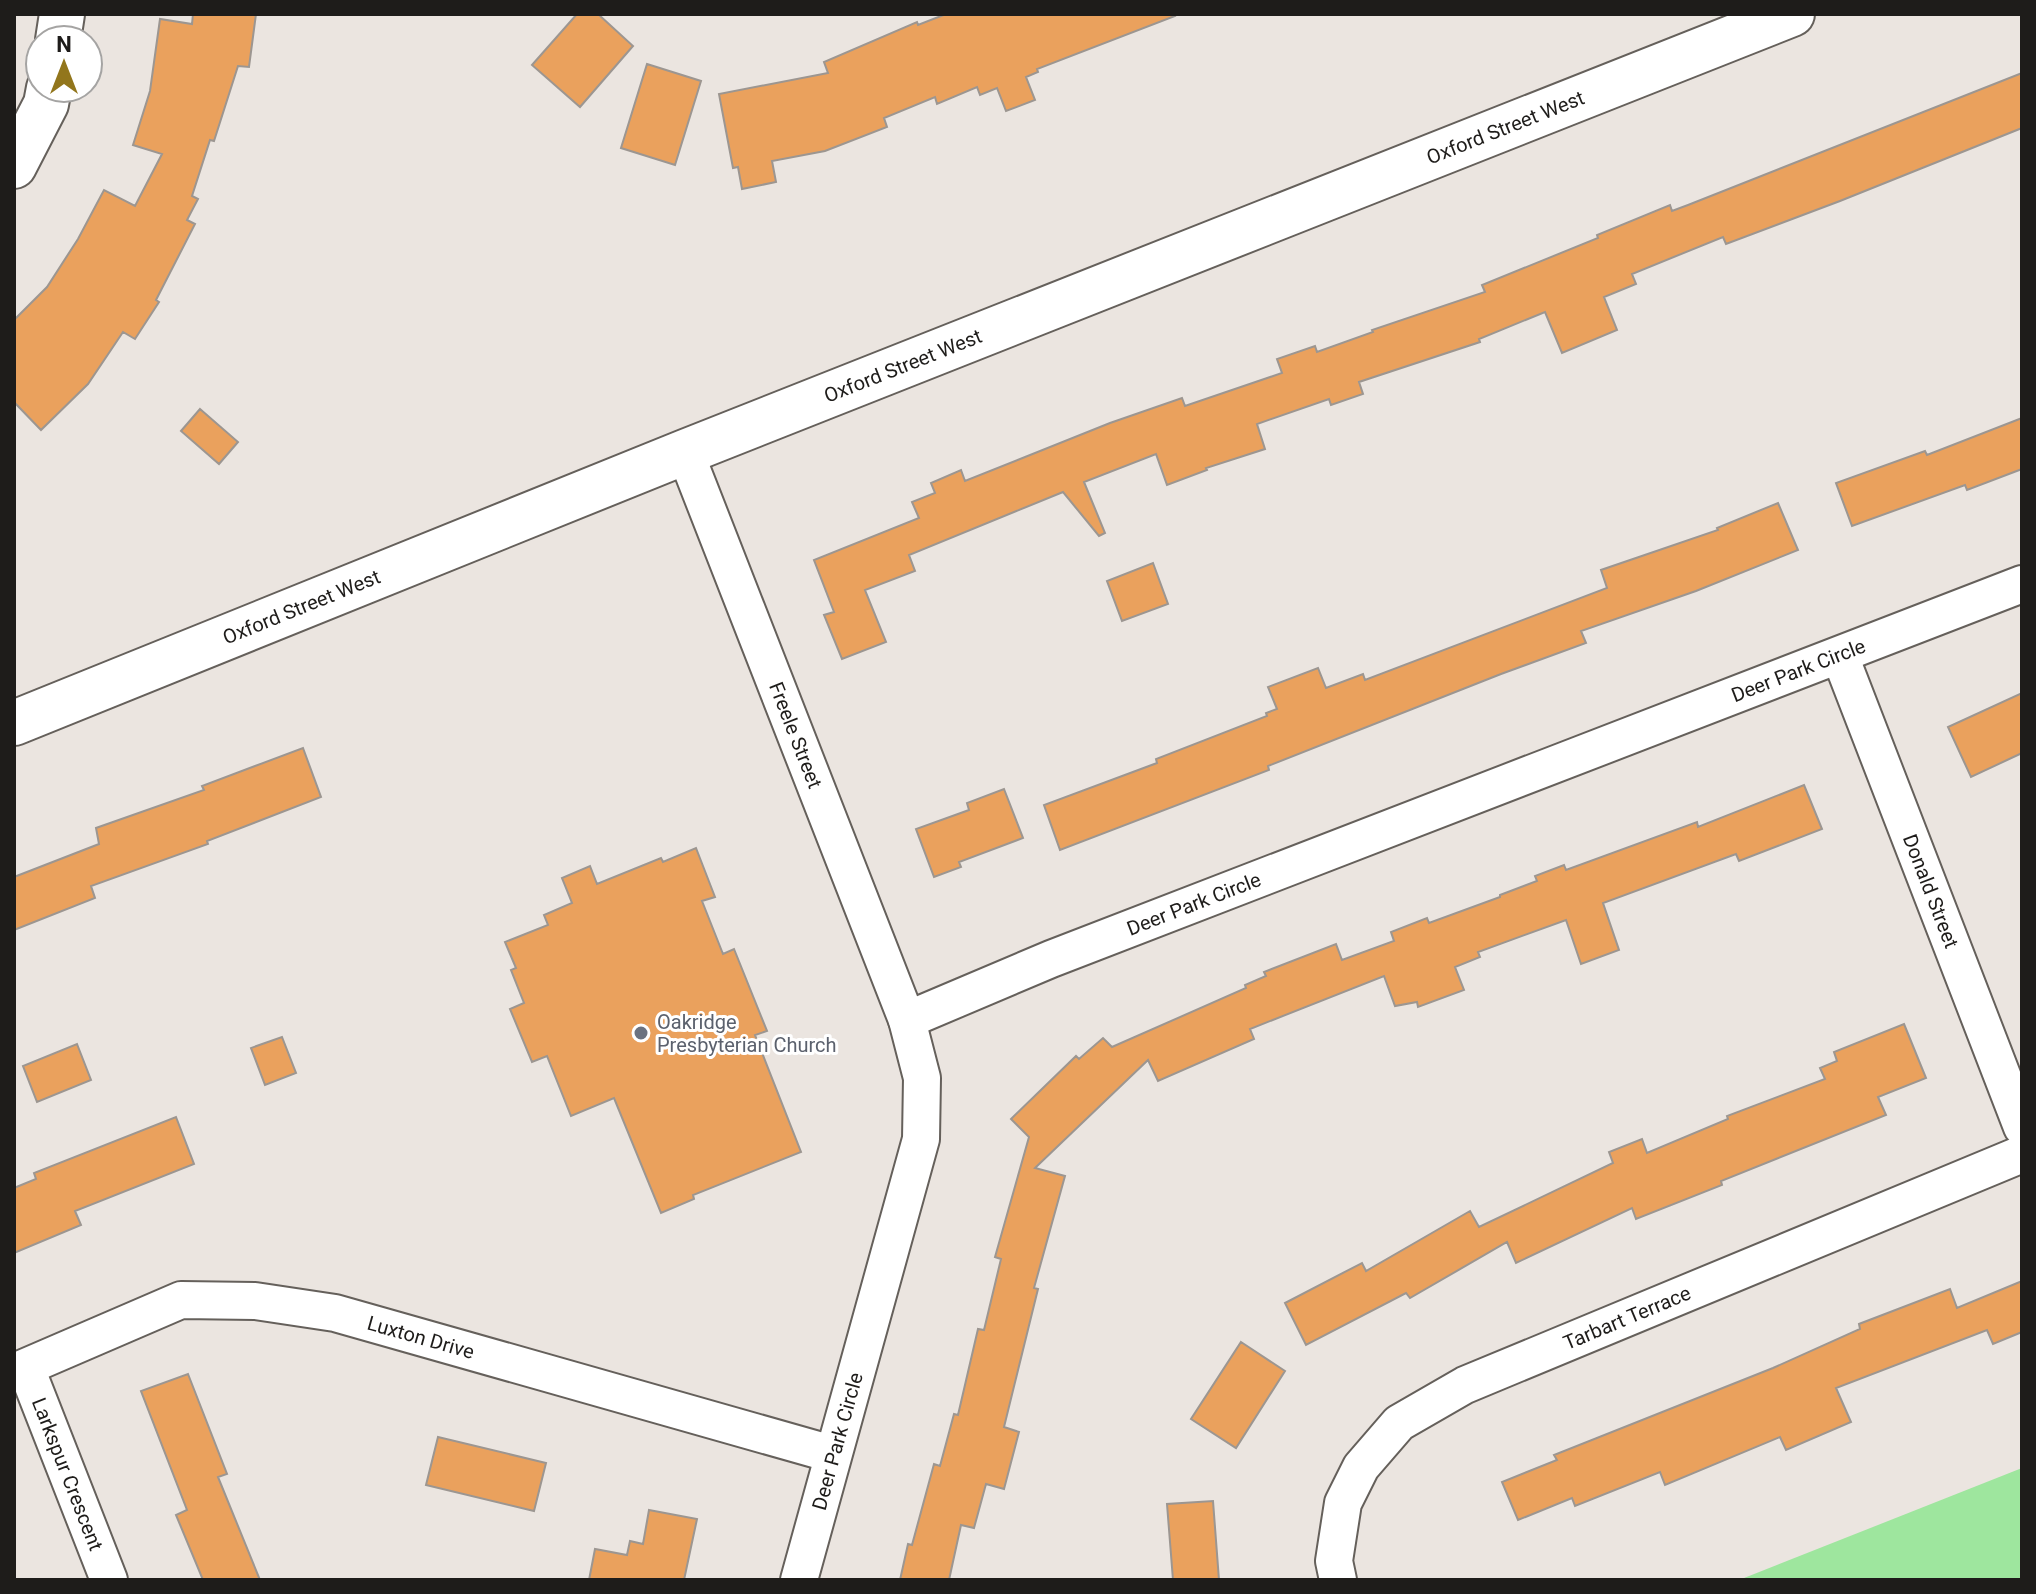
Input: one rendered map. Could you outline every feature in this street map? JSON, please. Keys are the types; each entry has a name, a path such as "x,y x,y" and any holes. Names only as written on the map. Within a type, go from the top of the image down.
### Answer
{"main road":[{"name":"Oxford Street West","path":"14,723 685,452 1792,14"},
{"path":"14,166 46,104"}],"street":[{"name":"Freele Street","path":"685,452 907,1020"},
{"name":"Deer Park Circle","path":"799,1580 921,1139 922,1078 907,1020 1051,959 2022,584"},
{"name":"Donald Street","path":"1840,656 2022,1127"},
{"name":"Tarbart Terrace","path":"1338,1580 1334,1561 1343,1503 1361,1467 1399,1423 1465,1385 2022,1154"},
{"name":"Luxton Drive","path":"20,1370 181,1300 255,1301 335,1313 832,1454"},
{"name":"Larkspur Crescent","path":"20,1370 109,1580"}],"green space":[{"path":"2022,1468 2022,1580 1739,1580"}],"building":[{"path":"193,14 256,14 249,67 238,66 192,196 198,199 187,220 195,224 156,300 159,302 135,339 123,332 88,384 41,430 14,402 14,320 47,287 78,239 104,190 135,206 162,154 133,145 150,91 160,19 192,24"},
{"path":"577,14 598,14 633,46 580,107 532,65"},
{"path":"946,14 1175,16 1037,69 1038,72 1026,77 1035,100 1006,111 997,88 980,95 977,87 937,104 935,97 884,118 887,127 825,151 772,161 776,182 742,189 738,167 733,168 719,94 828,73 824,62 917,22 918,25"},
{"path":"647,64 701,81 675,165 621,148"},
{"path":"2022,73 2022,128 1726,244 1723,237 1632,274 1636,284 1604,297 1617,330 1562,353 1545,312 1479,339 1480,342 1359,382 1363,394 1331,405 1329,399 1257,424 1265,449 1206,468 1167,485 1156,454 1084,482 1105,533 1099,536 1063,492 909,555 915,571 865,590 886,642 842,659 824,615 834,612 814,560 919,518 912,502 935,493 931,483 961,470 965,481 1182,398 1185,406 1282,373 1277,359 1315,346 1317,352 1485,292 1482,285 1670,205 1672,211"},
{"path":"200,409 238,442 219,464 181,431"},
{"path":"2022,418 2022,469 1967,490 1965,485 1852,526 1836,483 1925,451 1927,455"},
{"path":"1778,503 1798,550 1696,591 1581,631 1586,643 1060,850 1044,805 1157,763 1156,759 1267,716 1266,713 1277,709 1268,687 1318,668 1326,688 1363,674 1365,680 1607,588 1601,570 1718,530"},
{"path":"1153,563 1168,604 1122,621 1107,581"},
{"path":"2022,693 2022,753 1971,777 1948,727"},
{"path":"303,748 321,797 207,841 208,844 91,886 95,898 14,930 14,877 99,844 96,828 204,790 202,786"},
{"path":"1804,785 1822,829 1739,861 1736,854 1603,903 1619,950 1581,964 1566,920 1478,952 1480,957 1455,967 1464,990 1418,1007 1417,1002 1395,1006 1384,976 1250,1029 1254,1039 1158,1081 1148,1060 1035,1168 1065,1176 1034,1288 1038,1289 1004,1427 1019,1432 1004,1489 986,1484 974,1528 961,1525 949,1580 900,1580 908,1544 912,1545 934,1464 940,1466 954,1414 958,1415 978,1329 984,1330 1001,1259 995,1257 1029,1137 1011,1119 1076,1056 1079,1059 1103,1038 1112,1047 1246,988 1245,985 1266,976 1264,972 1336,944 1342,960 1394,941 1391,932 1427,918 1429,923 1500,897 1537,881 1535,876 1564,865 1566,870 1697,822 1698,827"},
{"path":"1004,789 1023,838 959,862 961,867 934,877 916,829 969,810 967,803"},
{"name":"Oakridge Presbyterian Church","path":"696,848 715,897 702,901 723,954 734,949 767,1031 755,1035 801,1152 693,1195 694,1199 661,1213 614,1098 571,1116 547,1056 532,1062 510,1009 524,1003 511,970 516,968 505,942 548,925 544,915 572,903 562,878 590,866 597,884 661,858 663,862"},
{"path":"1904,1024 1926,1078 1878,1097 1886,1115 1721,1181 1722,1185 1636,1219 1632,1208 1516,1263 1507,1242 1410,1298 1406,1293 1306,1345 1285,1303 1362,1263 1366,1271 1470,1211 1479,1227 1613,1163 1609,1152 1642,1139 1647,1153 1728,1119 1727,1116 1825,1079 1820,1068 1837,1061 1834,1052"},
{"path":"282,1037 296,1073 265,1085 251,1048"},
{"path":"77,1044 91,1080 37,1102 23,1066"},
{"path":"176,1117 194,1164 75,1211 81,1225 14,1253 14,1188 36,1179 34,1173"},
{"path":"2022,1281 2022,1332 1993,1344 1987,1330 1836,1388 1851,1422 1786,1450 1780,1437 1665,1485 1660,1472 1575,1506 1572,1498 1518,1520 1502,1482 1557,1460 1554,1455 1773,1368 1860,1329 1859,1324 1950,1289 1957,1308"},
{"path":"1241,1342 1285,1371 1236,1448 1191,1419"},
{"path":"188,1374 227,1474 218,1477 260,1580 203,1580 176,1515 187,1510 141,1391"},
{"path":"438,1437 546,1463 534,1511 426,1485"},
{"path":"1213,1501 1219,1580 1173,1580 1167,1504"},
{"path":"649,1510 697,1519 684,1580 589,1580 595,1549 627,1555 630,1541 643,1544"}],"place":[{"name":"Oakridge Presbyterian Church","path":"641,1033"}]}
